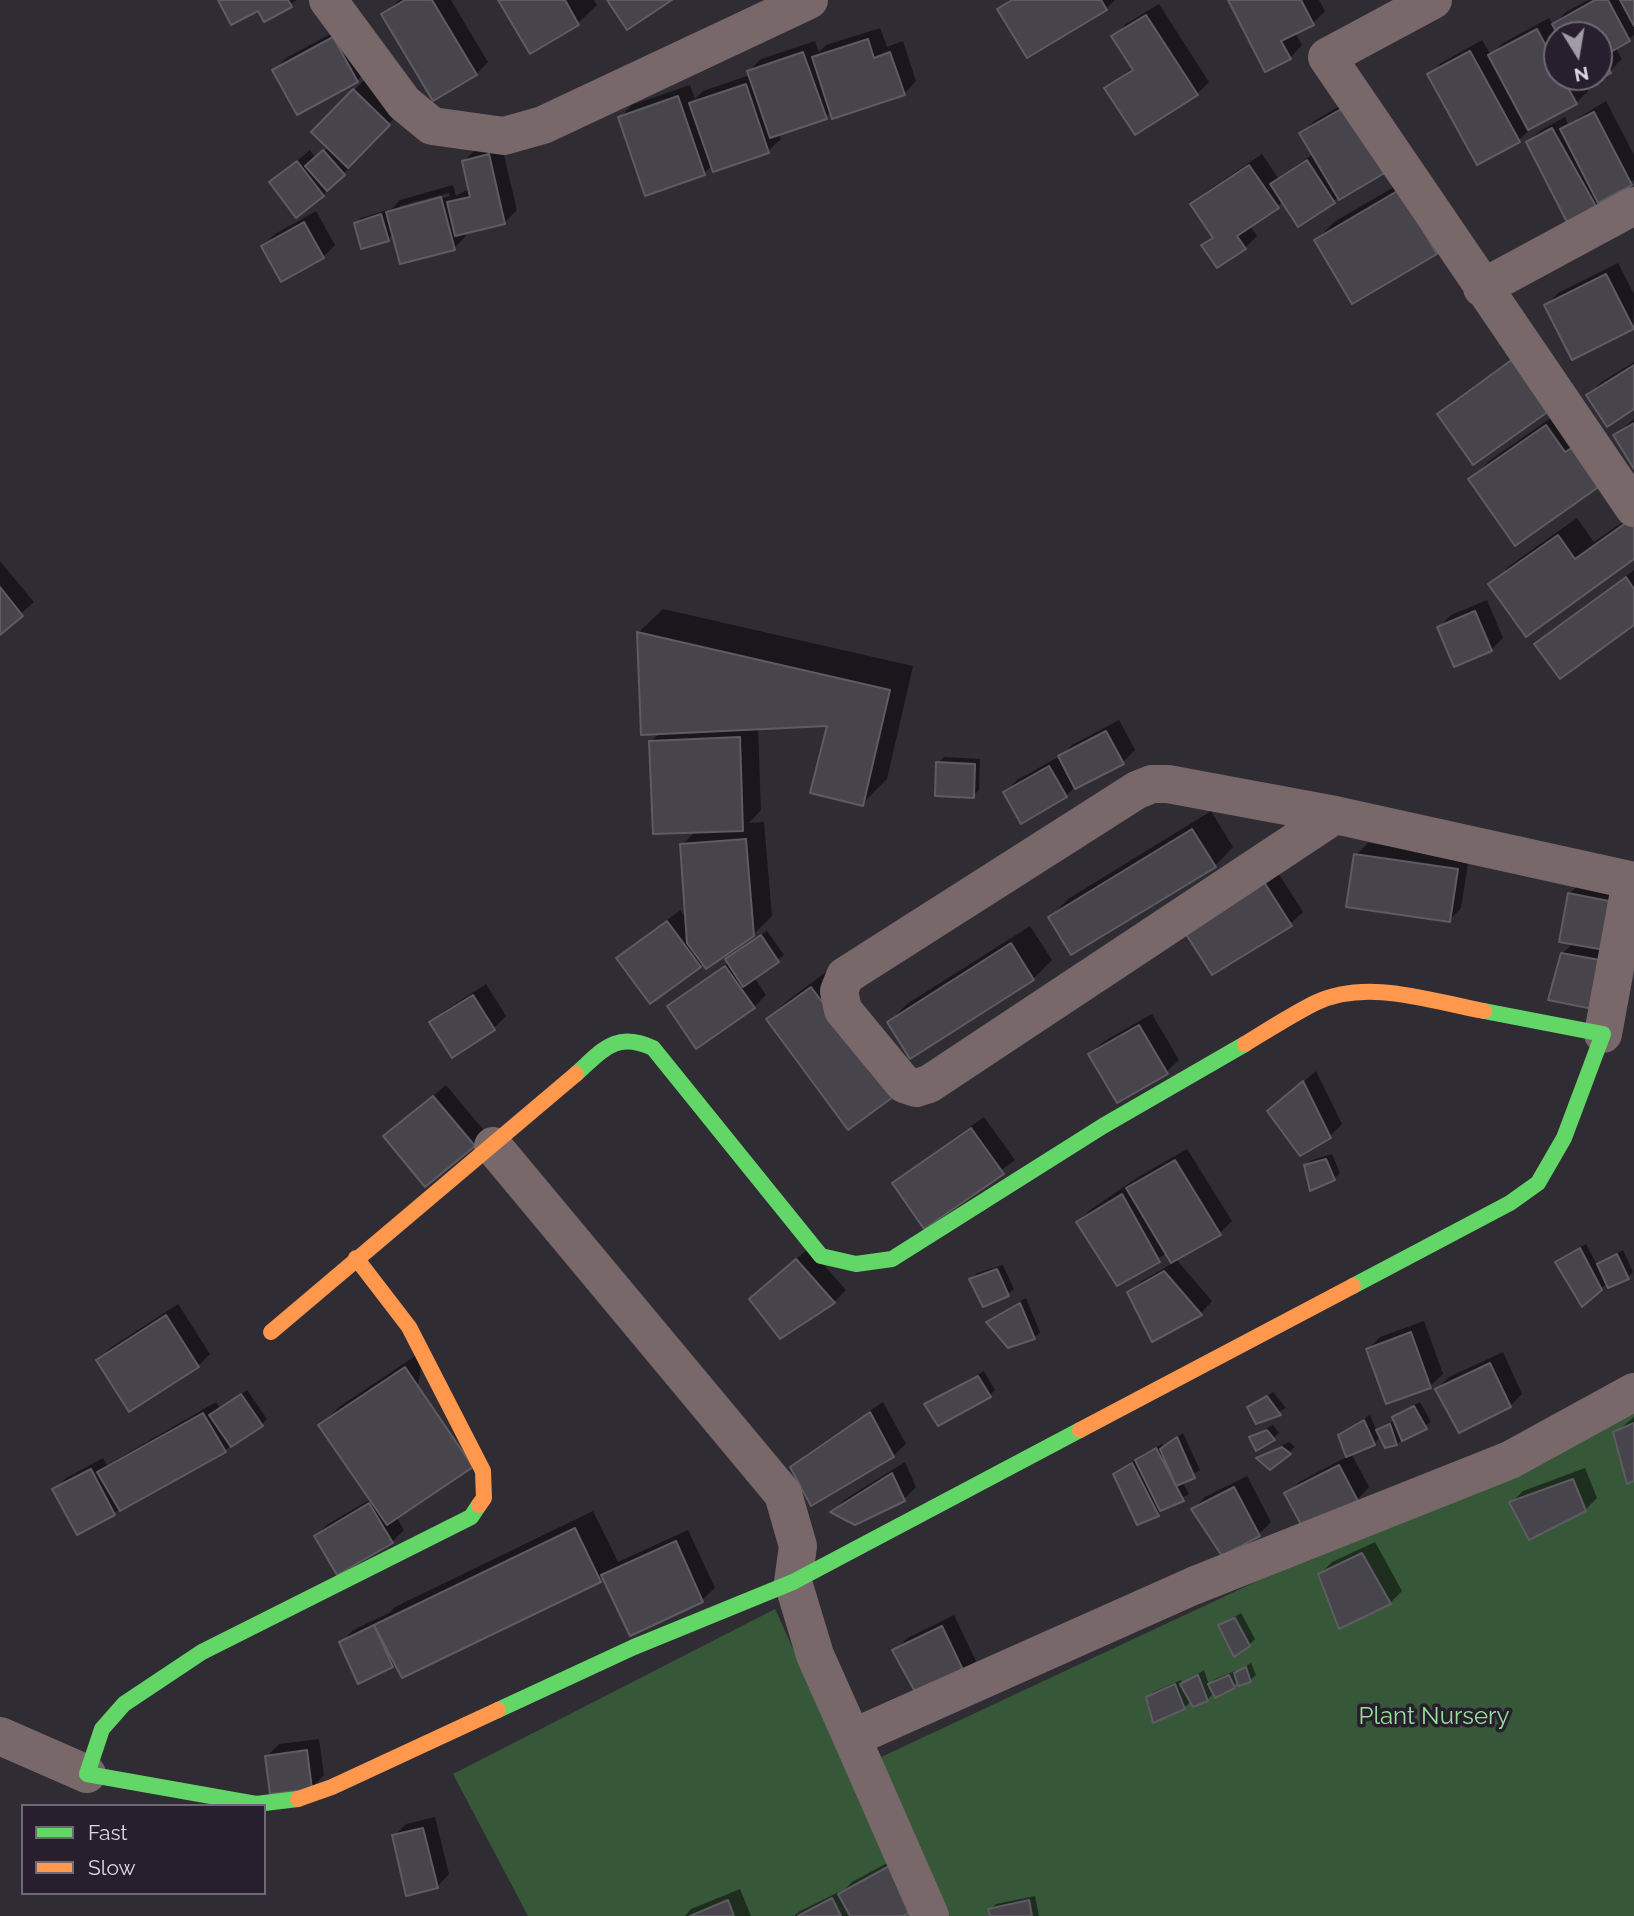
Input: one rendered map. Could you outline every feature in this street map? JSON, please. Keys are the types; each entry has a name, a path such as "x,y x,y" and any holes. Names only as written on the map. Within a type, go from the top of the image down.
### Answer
{"street":[{"path":"328,0 404,103 432,126 471,134 504,136 543,125 809,0"},
{"path":"1433,0 1327,57 1634,508"},
{"path":"1482,288 1634,206"},
{"path":"0,1736 87,1774 256,1804 299,1799 332,1787 634,1647 793,1582 1510,1203 1538,1183 1564,1138 1603,1034 1632,881 1335,815 1152,784 1137,790 845,976 839,991 843,1010 904,1084 916,1088 929,1084 1335,815"},
{"path":"271,1332 611,1043 635,1040 653,1048 821,1256 846,1265 869,1266 892,1259 1103,1126 1317,1002 1335,995 1384,992 1603,1034"},
{"path":"493,1146 783,1494 798,1546 793,1582 815,1655 930,1916"},
{"path":"87,1774 102,1729 124,1704 202,1652 471,1517 484,1498 483,1471 409,1327 356,1258"},
{"path":"852,1738 1193,1586 1510,1460 1634,1392"}],"green space":[{"name":"Plant Nursery","path":"1634,1405 1634,1916 528,1916 453,1774 775,1609 849,1772"}],"building":[{"path":"218,0 288,0 292,7 264,22 258,11 231,25"},
{"path":"405,0 432,0 477,75 433,101 381,14"},
{"path":"498,0 565,0 579,25 530,54"},
{"path":"607,0 672,0 627,30"},
{"path":"1012,0 1101,0 1107,10 1027,58 997,9"},
{"path":"1228,0 1301,0 1314,25 1281,41 1291,59 1265,72"},
{"path":"1595,0 1608,0 1630,41 1613,51 1613,21 1557,21"},
{"path":"1620,0 1634,0 1634,26"},
{"path":"1146,15 1198,95 1135,135 1104,88 1133,70 1111,36"},
{"path":"1537,29 1543,40 1543,91 1570,91 1577,104 1528,130 1488,55"},
{"path":"333,37 358,82 297,115 272,70"},
{"path":"868,39 874,58 890,52 905,95 832,119 812,57"},
{"path":"1470,51 1520,142 1477,165 1427,74"},
{"path":"803,52 827,119 770,138 747,71"},
{"path":"746,84 769,153 713,172 689,103"},
{"path":"353,89 390,125 348,168 311,132"},
{"path":"678,96 705,175 645,196 618,117"},
{"path":"1350,104 1388,171 1339,200 1299,133"},
{"path":"1594,112 1632,185 1598,203 1560,129"},
{"path":"1552,128 1601,215 1572,232 1526,142"},
{"path":"323,150 345,175 327,191 305,166"},
{"path":"489,154 505,224 455,236 447,202 470,197 462,161"},
{"path":"1307,160 1335,203 1298,227 1270,184"},
{"path":"297,161 324,196 296,218 269,182"},
{"path":"1249,165 1279,208 1237,236 1246,249 1217,268 1201,245 1213,238 1190,204"},
{"path":"1399,190 1437,254 1352,304 1314,240"},
{"path":"441,197 455,250 400,264 386,212"},
{"path":"381,214 389,241 361,249 354,223"},
{"path":"304,222 324,258 281,282 261,246"},
{"path":"1606,274 1634,329 1572,360 1544,305"},
{"path":"1513,359 1549,411 1473,465 1437,414"},
{"path":"1634,365 1634,409 1607,427 1586,395"},
{"path":"1634,423 1634,469 1613,435"},
{"path":"1546,425 1565,452 1580,443 1607,481 1515,546 1468,479"},
{"path":"1634,517 1634,559 1526,637 1488,584 1558,535 1575,559"},
{"path":"1626,577 1634,589 1634,625 1560,679 1534,644"},
{"path":"0,587 23,616 0,635"},
{"path":"1475,611 1492,651 1454,667 1437,627"},
{"path":"637,632 890,690 863,806 810,793 827,726 641,735"},
{"path":"1106,731 1124,764 1075,789 1058,756"},
{"path":"740,737 743,831 653,834 649,741"},
{"path":"936,762 975,764 974,798 935,796"},
{"path":"1049,766 1067,797 1021,824 1003,792"},
{"path":"1192,829 1216,867 1071,955 1048,917"},
{"path":"746,839 754,936 706,969 687,943 680,844"},
{"path":"1354,854 1458,869 1450,922 1346,907"},
{"path":"1264,882 1292,926 1212,975 1184,931"},
{"path":"1568,893 1614,902 1605,950 1559,942"},
{"path":"667,921 701,967 650,1004 616,958"},
{"path":"761,935 779,962 743,987 725,959"},
{"path":"1011,943 1034,980 910,1059 887,1022"},
{"path":"1561,953 1611,962 1593,1009 1548,1000"},
{"path":"725,966 755,1008 696,1049 667,1006"},
{"path":"811,987 893,1097 848,1130 766,1019"},
{"path":"473,995 495,1030 452,1058 429,1022"},
{"path":"1139,1025 1168,1074 1117,1103 1088,1054"},
{"path":"1303,1081 1331,1138 1300,1156 1267,1111"},
{"path":"433,1096 475,1146 425,1187 383,1136"},
{"path":"971,1128 1004,1174 924,1229 892,1183"},
{"path":"1326,1159 1335,1180 1310,1191 1304,1165"},
{"path":"1175,1160 1221,1235 1171,1263 1126,1188"},
{"path":"1122,1194 1160,1262 1117,1286 1076,1222"},
{"path":"1580,1248 1602,1290 1582,1307 1555,1262"},
{"path":"1617,1254 1629,1279 1608,1288 1597,1264"},
{"path":"796,1259 835,1303 780,1339 749,1299"},
{"path":"997,1269 1009,1296 983,1307 969,1279"},
{"path":"1164,1271 1202,1315 1152,1342 1127,1292"},
{"path":"1020,1303 1035,1339 1008,1348 986,1322"},
{"path":"166,1315 199,1367 129,1412 96,1360"},
{"path":"1411,1332 1431,1388 1386,1404 1366,1349"},
{"path":"1490,1363 1511,1407 1459,1433 1435,1389"},
{"path":"405,1367 473,1467 387,1525 318,1425"},
{"path":"978,1376 991,1397 938,1426 924,1404"},
{"path":"241,1394 263,1426 231,1447 209,1415"},
{"path":"1267,1396 1281,1415 1256,1424 1247,1407"},
{"path":"1414,1406 1427,1429 1402,1441 1392,1417"},
{"path":"870,1412 894,1457 811,1506 790,1467"},
{"path":"203,1413 226,1452 120,1511 97,1472"},
{"path":"1364,1420 1375,1445 1346,1457 1338,1435"},
{"path":"1634,1423 1634,1481 1627,1484 1613,1432"},
{"path":"1390,1424 1397,1445 1385,1448 1376,1430"},
{"path":"1267,1430 1275,1440 1256,1451 1249,1437"},
{"path":"1177,1437 1195,1478 1176,1486 1160,1449"},
{"path":"1282,1447 1291,1454 1270,1470 1256,1458"},
{"path":"1156,1448 1184,1501 1160,1511 1135,1460"},
{"path":"1132,1463 1159,1516 1137,1525 1113,1474"},
{"path":"1339,1465 1358,1501 1304,1530 1284,1493"},
{"path":"91,1469 115,1515 77,1535 52,1489"},
{"path":"892,1473 905,1501 855,1525 830,1512"},
{"path":"1573,1479 1586,1511 1529,1540 1509,1502"},
{"path":"1234,1487 1260,1536 1222,1556 1191,1509"},
{"path":"369,1503 393,1543 337,1575 314,1536"},
{"path":"575,1528 601,1582 402,1678 374,1625"},
{"path":"676,1541 703,1602 630,1636 601,1575"},
{"path":"1362,1553 1391,1604 1339,1629 1318,1574"},
{"path":"1235,1618 1250,1646 1234,1657 1218,1625"},
{"path":"374,1625 393,1667 358,1684 339,1642"},
{"path":"942,1626 965,1674 918,1697 892,1650"},
{"path":"1246,1667 1251,1682 1238,1686 1234,1673"},
{"path":"1198,1675 1208,1701 1193,1707 1180,1684"},
{"path":"1229,1675 1235,1688 1215,1698 1208,1684"},
{"path":"1175,1684 1185,1709 1153,1723 1146,1697"},
{"path":"307,1750 312,1789 270,1794 265,1756"},
{"path":"423,1828 438,1888 406,1896 392,1835"},
{"path":"891,1865 915,1909 903,1916 850,1916 838,1894"},
{"path":"832,1898 841,1916 798,1916"},
{"path":"728,1900 734,1916 690,1916"},
{"path":"1029,1900 1032,1916 990,1916 988,1909"}],"traffic: fast":[{"path":"1353,1286 1510,1203 1538,1183 1564,1138 1603,1034 1484,1011"},
{"path":"576,1074 602,1051 619,1042 640,1043 653,1048 821,1256 856,1264 892,1259 1103,1126 1245,1044"},
{"path":"498,1710 634,1647 793,1582 1080,1430"},
{"path":"298,1799 256,1804 87,1774 102,1729 124,1704 202,1652 471,1517 479,1505"}],"traffic: slow":[{"path":"1245,1044 1315,1003 1356,992 1421,997 1484,1011"},
{"path":"271,1332 576,1074"},
{"path":"356,1258 409,1327 483,1471 484,1498 479,1505"},
{"path":"1080,1430 1353,1286"},
{"path":"298,1799 332,1787 498,1710"}]}
